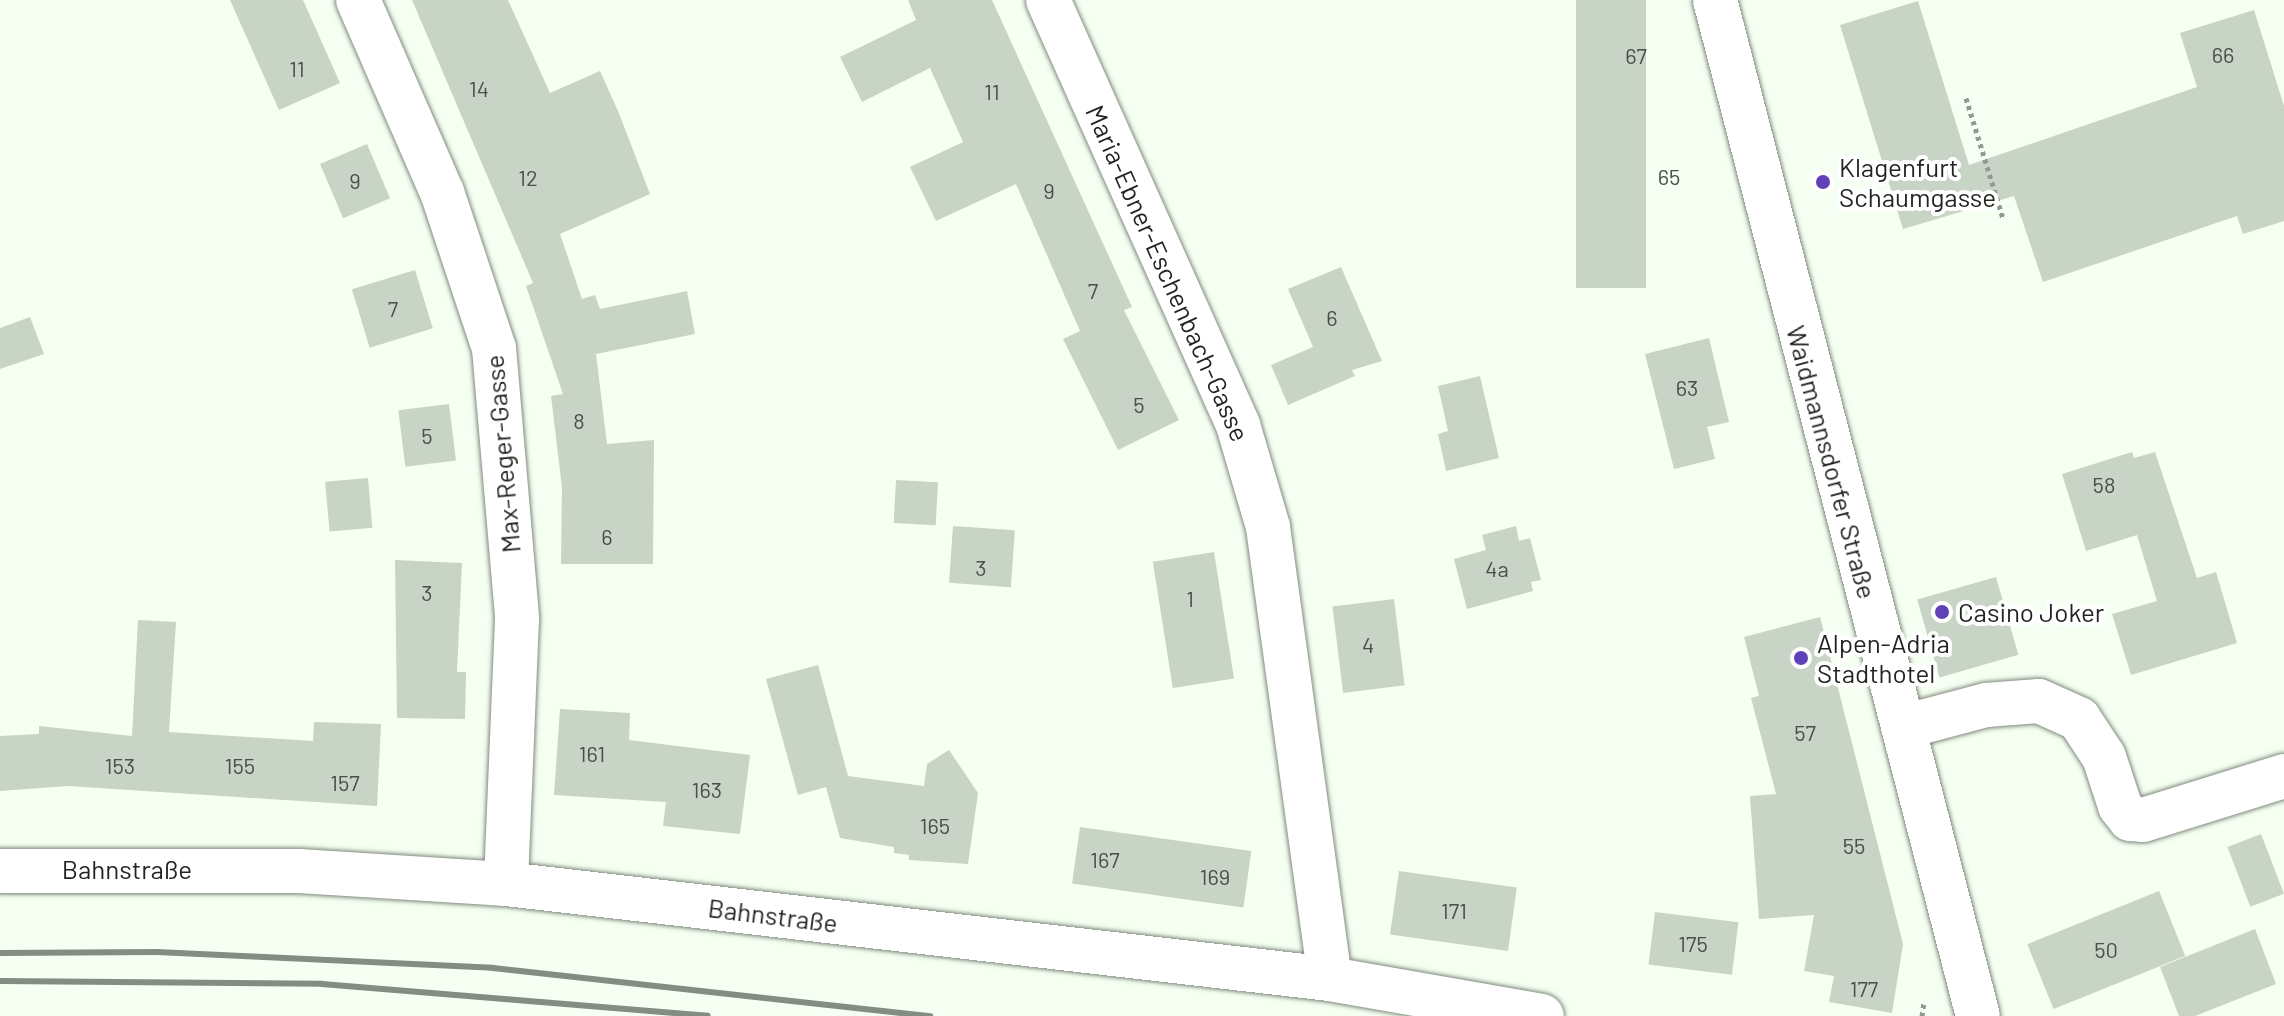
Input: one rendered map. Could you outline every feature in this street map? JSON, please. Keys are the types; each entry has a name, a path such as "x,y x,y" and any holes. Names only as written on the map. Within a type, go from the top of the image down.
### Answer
{"street":[{"name":"Max-Reger-Gasse","path":"358,0 442,192 494,348 517,619 506,884"},
{"name":"Maria-Ebner-Eschenbach-Gasse","path":"1048,0 1238,425 1268,527 1330,979"},
{"name":"Waidmannsdorfer Straße","path":"1715,0 1978,1016"},
{"path":"1903,727 1986,705 2039,701 2079,719 2104,757 2120,806 2130,819 2143,820 2284,776"},
{"name":"Bahnstraße","path":"0,871 299,871 506,884 1330,979 1542,1016"}],"path":[{"path":"1966,98 2003,218"}],"building":[{"path":"230,0 303,0 340,83 279,110"},
{"path":"412,0 508,0 550,93 600,71 618,111 650,194 560,234 582,299 595,295 600,309 687,291 695,334 596,354 607,444 654,440 653,564 561,564 562,488 551,396 563,394 526,286 533,283"},
{"path":"908,0 992,0 1132,307 1124,310 1179,420 1118,450 1063,339 1080,331 1016,184 936,221 910,167 963,142 930,68 862,102 840,57 916,20"},
{"path":"1576,0 1646,0 1646,288 1576,288"},
{"path":"1918,1 1969,165 2197,87 2180,33 2254,10 2284,106 2284,221 2243,234 2237,216 2043,282 2014,196 1903,229 1840,25"},
{"path":"367,144 390,198 343,218 320,164"},
{"path":"1341,267 1382,361 1352,370 1355,376 1288,405 1271,365 1313,347 1288,289"},
{"path":"415,270 433,328 370,348 352,289"},
{"path":"30,317 44,354 0,369 0,328"},
{"path":"1709,338 1729,422 1707,427 1715,459 1674,469 1645,354"},
{"path":"1480,376 1499,458 1446,471 1438,434 1448,431 1438,386"},
{"path":"449,404 456,461 405,467 398,410"},
{"path":"2132,452 2134,458 2155,452 2197,578 2216,572 2237,643 2131,675 2112,614 2157,601 2137,535 2086,551 2062,474"},
{"path":"368,478 372,528 330,532 325,482"},
{"path":"896,480 938,482 936,525 894,523"},
{"path":"953,526 1015,530 1011,587 949,583"},
{"path":"1516,526 1519,541 1530,538 1541,580 1531,582 1533,591 1467,609 1454,559 1486,550 1482,535"},
{"path":"1214,552 1234,678 1173,688 1153,562"},
{"path":"395,560 462,563 457,672 466,672 465,719 397,718"},
{"path":"1996,577 2018,655 1940,677 1917,600"},
{"path":"1394,599 1405,685 1343,693 1332,607"},
{"path":"1820,617 1903,944 1892,1013 1829,1002 1834,976 1804,971 1814,915 1759,919 1750,796 1776,794 1751,698 1759,696 1744,637"},
{"path":"138,620 176,622 169,732 313,741 314,722 381,724 377,806 68,786 0,791 0,736 39,734 39,726 132,736"},
{"path":"818,665 848,776 924,786 927,764 949,750 978,793 968,864 909,860 909,855 894,853 894,847 840,838 826,787 798,795 766,679"},
{"path":"560,709 630,713 629,740 750,755 740,834 663,826 666,802 554,795"},
{"path":"1080,827 1251,851 1243,908 1072,883"},
{"path":"2261,834 2284,894 2250,907 2227,847"},
{"path":"1399,871 1517,888 1508,951 1390,934"},
{"path":"2159,891 2185,956 2054,1009 2027,944"},
{"path":"1655,912 1738,922 1732,975 1649,965"},
{"path":"2255,929 2276,984 2195,1016 2179,1016 2160,967"}],"railway":[{"path":"0,953 157,952 493,968 930,1016"},
{"path":"0,981 322,984 708,1016"}],"place":[{"name":"Klagenfurt Schaumgasse","path":"1823,182"},
{"name":"Casino Joker","path":"1942,612"},
{"name":"Alpen-Adria Stadthotel","path":"1801,658"}]}
